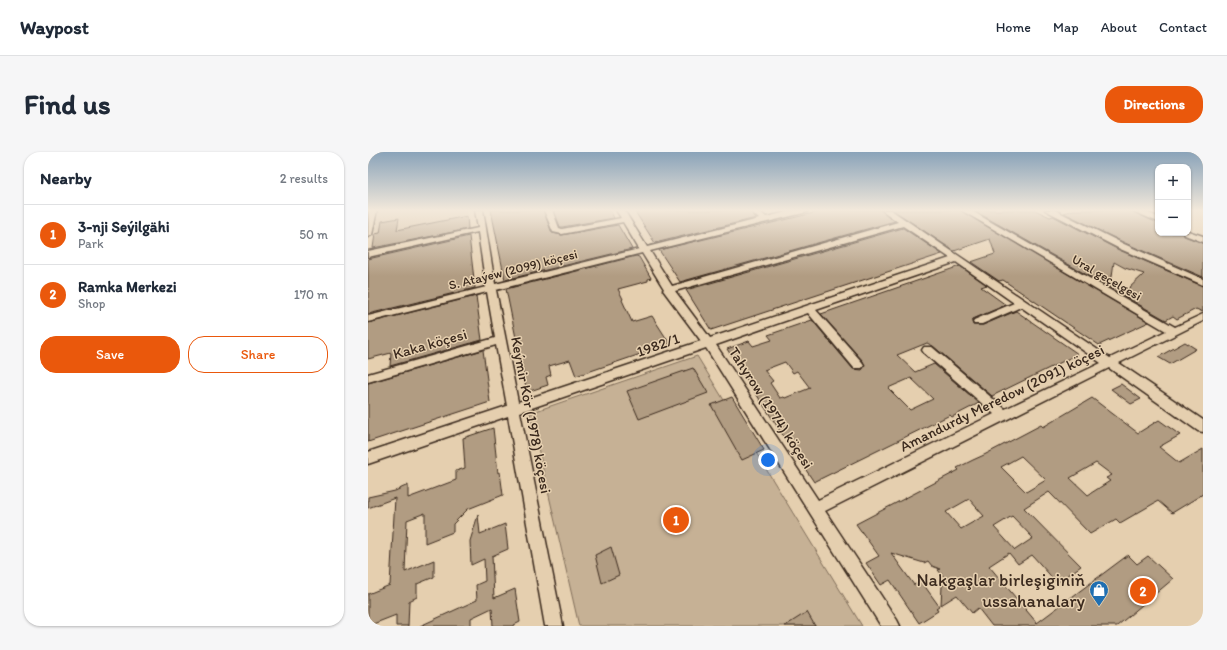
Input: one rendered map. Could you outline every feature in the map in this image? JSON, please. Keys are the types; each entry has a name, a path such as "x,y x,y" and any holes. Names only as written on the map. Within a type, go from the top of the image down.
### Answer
{"street":[{"path":"368,254 468,232"},
{"name":"Keýmir Kör (1978) köçesi","path":"482,232 491,288 554,626"},
{"name":"Tahyrow (1974) köçesi","path":"633,232 668,290 709,344 891,626"},
{"name":"S. Ataýew (2099) köçesi","path":"368,319 713,232"},
{"path":"668,290 872,232"},
{"path":"917,232 1203,427"},
{"name":"Ural geçelgesi","path":"1003,232 1174,331"},
{"path":"1093,232 1203,282"},
{"path":"1191,234 1203,239"},
{"name":"1982/1","path":"368,458 514,410 957,259"},
{"path":"978,322 1022,303"},
{"path":"810,309 858,364"},
{"name":"Amandurdy Meredow (2091) köçesi","path":"816,508 1109,362 1203,317"},
{"name":"Kaka köçesi","path":"368,378 501,340"},
{"path":"928,350 1003,415"}],"shaded area":[{"path":"376,232 428,232 374,243"},
{"path":"697,356 862,626 579,626 530,413"}],"building":[{"path":"452,232 373,248 375,234"},
{"path":"495,232 552,232 562,235 578,232 622,232 632,249 505,280"},
{"path":"648,232 699,232 655,243"},
{"path":"734,232 856,232 680,282 659,250"},
{"path":"889,232 909,232 942,254 711,330 686,290"},
{"path":"926,232 997,232 1149,322 1099,345 1003,280 999,281 971,262 995,254 990,239 954,251"},
{"path":"1012,232 1084,232 1117,249 1203,286 1203,312 1196,309 1177,319 1173,316 1166,320","holes":["1114,262 1125,268 1144,274 1128,289 1111,283"]},
{"path":"1103,232 1155,232 1155,236 1184,236 1203,243 1203,277"},
{"path":"469,236 475,288 368,314 368,259"},
{"path":"636,256 639,257 651,278 648,279 648,281 618,289 623,299 622,300 632,322 652,316 670,344 576,376 570,360 549,366 551,375 546,377 548,385 527,392 506,289"},
{"path":"960,266 987,285 981,287 1006,305 973,319 973,325 983,325 1016,311 1078,354 992,396 933,346 927,343 897,355 915,372 934,364 979,403 952,417 950,415 814,482 800,461 802,460 788,443 727,349 749,341 753,346 772,340 768,335 812,320 853,369 862,370 865,366 863,361 821,314","holes":["785,362 793,373 797,371 810,388 785,398 780,398 770,383 773,381 764,370","911,378 933,399 910,410 888,388"]},
{"path":"476,296 482,340 390,366 391,353 368,359 368,323"},
{"path":"1185,342 1196,349 1170,364 1158,357"},
{"path":"483,350 490,402 368,442 368,383"},
{"path":"693,368 708,393 639,419 627,391"},
{"path":"1121,384 1141,399 1131,404 1111,389"},
{"path":"732,397 764,450 742,460 711,405"},
{"path":"1092,398 1138,433 1159,420 1180,435 1159,447 1179,463 1203,449 1203,494 1172,513 1158,501 1120,523 1116,519 1090,534 1049,492 1024,508 1081,566 1057,583 1032,555 1018,564 1009,553 989,566 1037,623 1128,555 1137,564 1148,556 1173,579 1117,626 992,626 978,608 972,613 957,595 941,605 942,586 948,582 938,570 940,569 932,566 928,561 924,563 891,553 914,585 921,581 939,606 936,608 938,611 919,623 890,580 881,585 866,563 879,556 856,524 959,470 957,468 1041,425 1043,427","holes":["1021,456 1046,480 1026,492 1001,467","1096,463 1112,475 1106,478 1110,481 1088,495 1070,478","969,499 984,516 961,529 946,512","1012,516 1033,538 1015,550 994,527"]},
{"path":"493,428 498,473 500,472 503,495 468,509 453,524 453,532 425,543 425,513 407,520 405,572 434,560 434,577 417,584 417,597 409,601 408,626 396,626 396,615 368,626 368,594 390,585 395,498 368,508 368,497 395,491 408,485 408,498 456,480 456,471 465,468 463,438"},
{"path":"478,515 480,534 505,524 508,549 492,556 494,598 515,589 520,622 512,626 493,626 492,608 471,618 471,626 420,626 477,600 476,585 485,581 484,559 471,565 470,541"},
{"path":"611,547 619,575 602,583 595,555"},
{"path":"807,612 815,626 785,626"}],"place":[{"name":"3-nji Seýilgähi","path":"676,520"},
{"name":"Ramka Merkezi","path":"1143,591"},
{"name":"Nakgaşlar birleşiginiň ussahanalary","path":"1099,607"}]}
